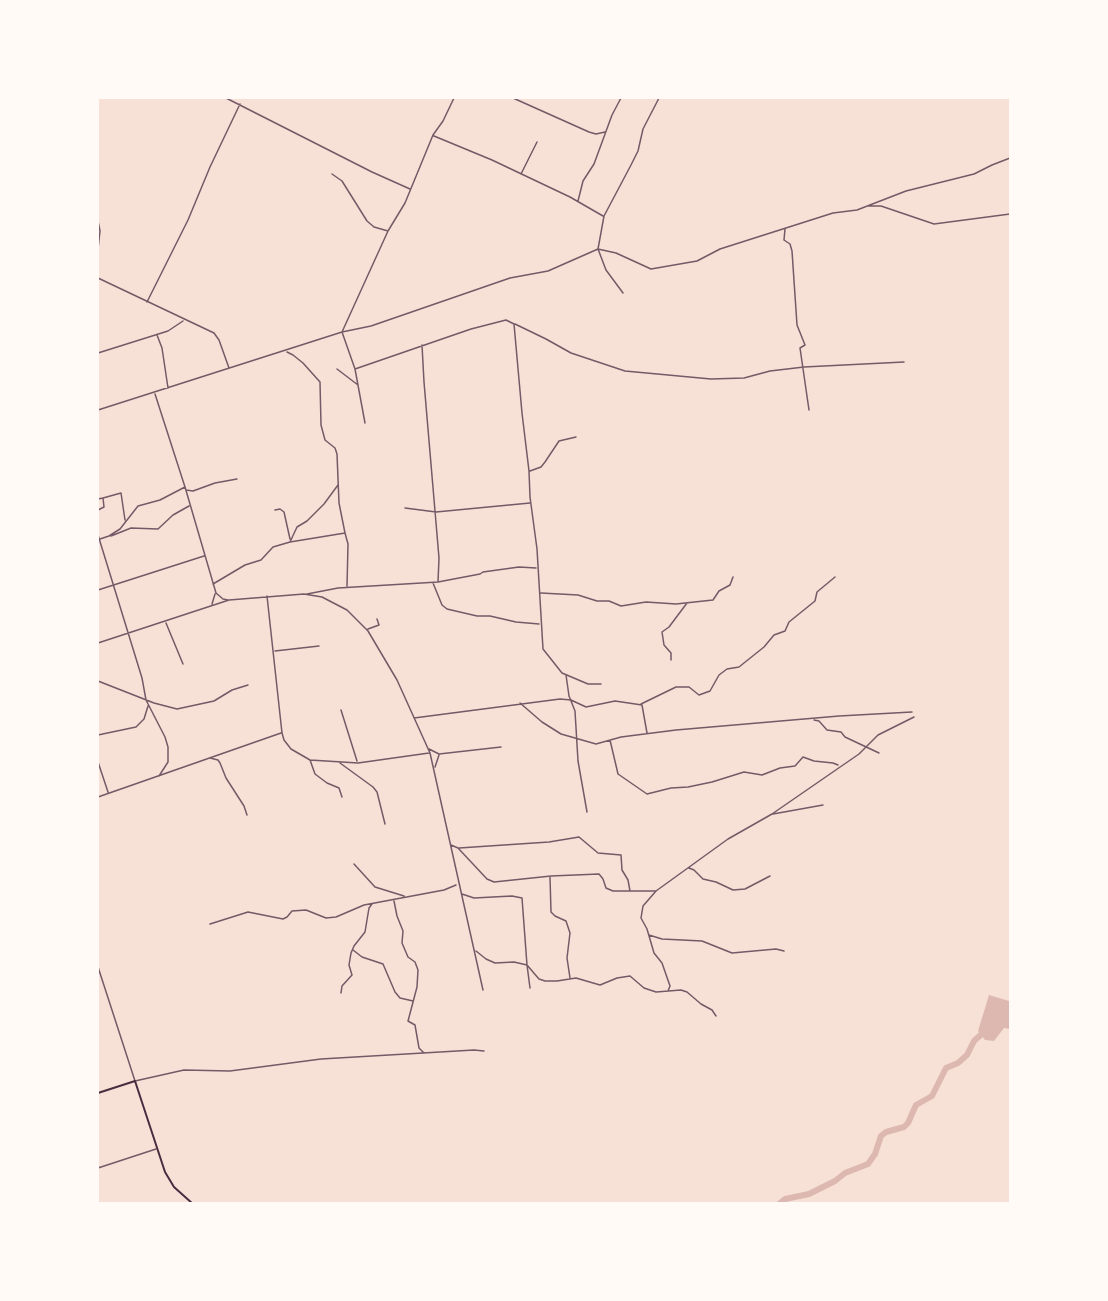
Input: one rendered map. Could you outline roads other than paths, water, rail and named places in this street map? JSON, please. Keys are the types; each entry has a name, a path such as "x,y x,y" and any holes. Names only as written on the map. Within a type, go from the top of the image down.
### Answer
{"main road":[{"path":"98,1093 135,1081 169,1179 174,1187 192,1203"}],"street":[{"path":"226,98 411,190"},
{"path":"365,423 355,369 342,332 388,231 411,190 434,135 454,98"},
{"path":"513,98 589,132 601,134 607,131"},
{"path":"578,201 583,181 594,164 612,115 621,98"},
{"path":"623,293 606,270 598,249 604,216 632,165 643,129 659,98"},
{"path":"147,302 188,220 240,105"},
{"path":"434,135 578,201 604,216"},
{"path":"520,175 537,142"},
{"path":"98,411 342,332 371,326 510,278 548,271 598,249 616,254 646,268 661,268 698,261 720,249 833,213 867,206 906,191 974,174 1011,159"},
{"path":"332,174 342,181 367,221 388,231"},
{"path":"867,206 881,206 934,224 1011,214"},
{"path":"98,221 100,231 98,249"},
{"path":"785,229 784,240 790,244 792,251 797,325 805,345 800,348 809,410"},
{"path":"98,278 214,333 219,339 230,369"},
{"path":"98,353 168,331 184,320"},
{"path":"355,369 422,345 506,320 571,353 625,371 711,379 744,378 770,370 904,362"},
{"path":"514,324 537,549 543,649 566,675 588,684 601,684"},
{"path":"157,335 162,348 169,389"},
{"path":"422,345 423,382 436,512 438,582"},
{"path":"285,352 303,363 320,382 321,425 325,440 335,448 337,454 338,484 348,544 347,588"},
{"path":"337,369 358,386"},
{"path":"154,393 213,585 216,593 223,599 229,600"},
{"path":"529,471 541,467 559,441 576,437"},
{"path":"188,500 193,492 215,483 237,479"},
{"path":"290,540 297,527 307,521 324,504 338,484"},
{"path":"185,488 193,492"},
{"path":"109,536 120,529 138,506 160,500 185,488"},
{"path":"98,499 121,493 125,521"},
{"path":"98,510 104,507 103,498"},
{"path":"405,508 436,512 531,503"},
{"path":"99,539 131,528 158,529 173,515 190,506"},
{"path":"275,510 280,509 284,512 290,540"},
{"path":"213,585 245,565 261,560 273,547 290,540 345,533"},
{"path":"98,535 142,678 146,700 163,731 168,747 167,765 159,776"},
{"path":"98,590 204,556"},
{"path":"98,643 229,600 347,588 433,583 483,572 519,567 537,568"},
{"path":"540,593 578,595 597,601 609,601 621,606 646,602 713,600 719,591 730,585 733,577"},
{"path":"414,718 498,708 520,702 560,699 571,700 586,707 609,701 641,704 676,687 689,687 699,695 710,691 719,675 727,669 740,667 764,647 774,634 785,631 789,622 815,602 817,592 835,577"},
{"path":"433,583 442,605 447,609 477,616 490,616 540,625"},
{"path":"212,605 216,593"},
{"path":"304,594 321,597 347,610 367,629 397,680 430,753 483,990"},
{"path":"267,596 282,733 291,749 310,760 358,763 430,753"},
{"path":"671,660 671,653 664,645 662,632 669,627 688,602"},
{"path":"367,629 379,625 377,619"},
{"path":"165,622 183,664"},
{"path":"274,651 319,646"},
{"path":"566,675 575,711 578,761 587,812"},
{"path":"98,681 168,708 183,708 214,701 232,690 248,685"},
{"path":"520,702 561,735 596,744 610,739 647,733 912,712"},
{"path":"98,735 136,728 147,714 148,704"},
{"path":"641,704 647,733"},
{"path":"341,711 358,763"},
{"path":"668,991 670,986 662,963 654,952 641,918 641,912 647,900 656,891 728,840 772,814 867,747 878,735 914,717"},
{"path":"813,720 819,722 826,730 841,732 879,753"},
{"path":"98,797 282,733"},
{"path":"610,739 618,774 647,794 712,782 744,772 762,775 780,768 795,766 803,757 840,766"},
{"path":"428,749 439,754 501,747"},
{"path":"435,771 439,754"},
{"path":"210,758 220,763 247,815"},
{"path":"310,760 315,774 339,788 342,797"},
{"path":"98,762 108,793"},
{"path":"337,762 373,787 386,824"},
{"path":"772,814 823,805"},
{"path":"450,845 458,848 549,842 579,837 604,855 621,855 622,870 628,880 630,891"},
{"path":"458,848 487,879 494,882 599,874 606,888 613,891 656,891"},
{"path":"354,864 375,886 407,897"},
{"path":"688,868 694,870 703,879 733,890 745,889 771,876"},
{"path":"551,876 551,912 566,921 570,933 567,958 570,978"},
{"path":"210,924 248,912 283,919 292,911 306,910 326,918 336,917 373,904 444,890 458,885"},
{"path":"462,894 474,898 512,896 522,898 530,988"},
{"path":"394,900 403,931 402,943 408,957 418,970 417,987 408,1021 415,1024 419,1048 424,1053"},
{"path":"340,993 342,986 352,975 349,964 352,950 365,932 369,908 373,904"},
{"path":"649,935 662,939 695,939 732,953 776,949 783,951"},
{"path":"352,950 362,957 383,964 395,992 400,998 414,1002"},
{"path":"475,950 495,963 514,962 527,965 534,976 545,981 576,978 600,985 617,978 630,976 644,988 656,992 687,992 712,1010 716,1016"},
{"path":"98,966 135,1081 184,1070 230,1071 290,1062 484,1051"},
{"path":"98,1168 158,1148"}],"waterway":[{"path":"779,1204 785,1199 809,1194 835,1181 845,1173 868,1164 875,1154 881,1136 886,1132 904,1127 908,1123 916,1105 932,1096 946,1068 958,1063 967,1055 974,1041 986,1030"}]}
